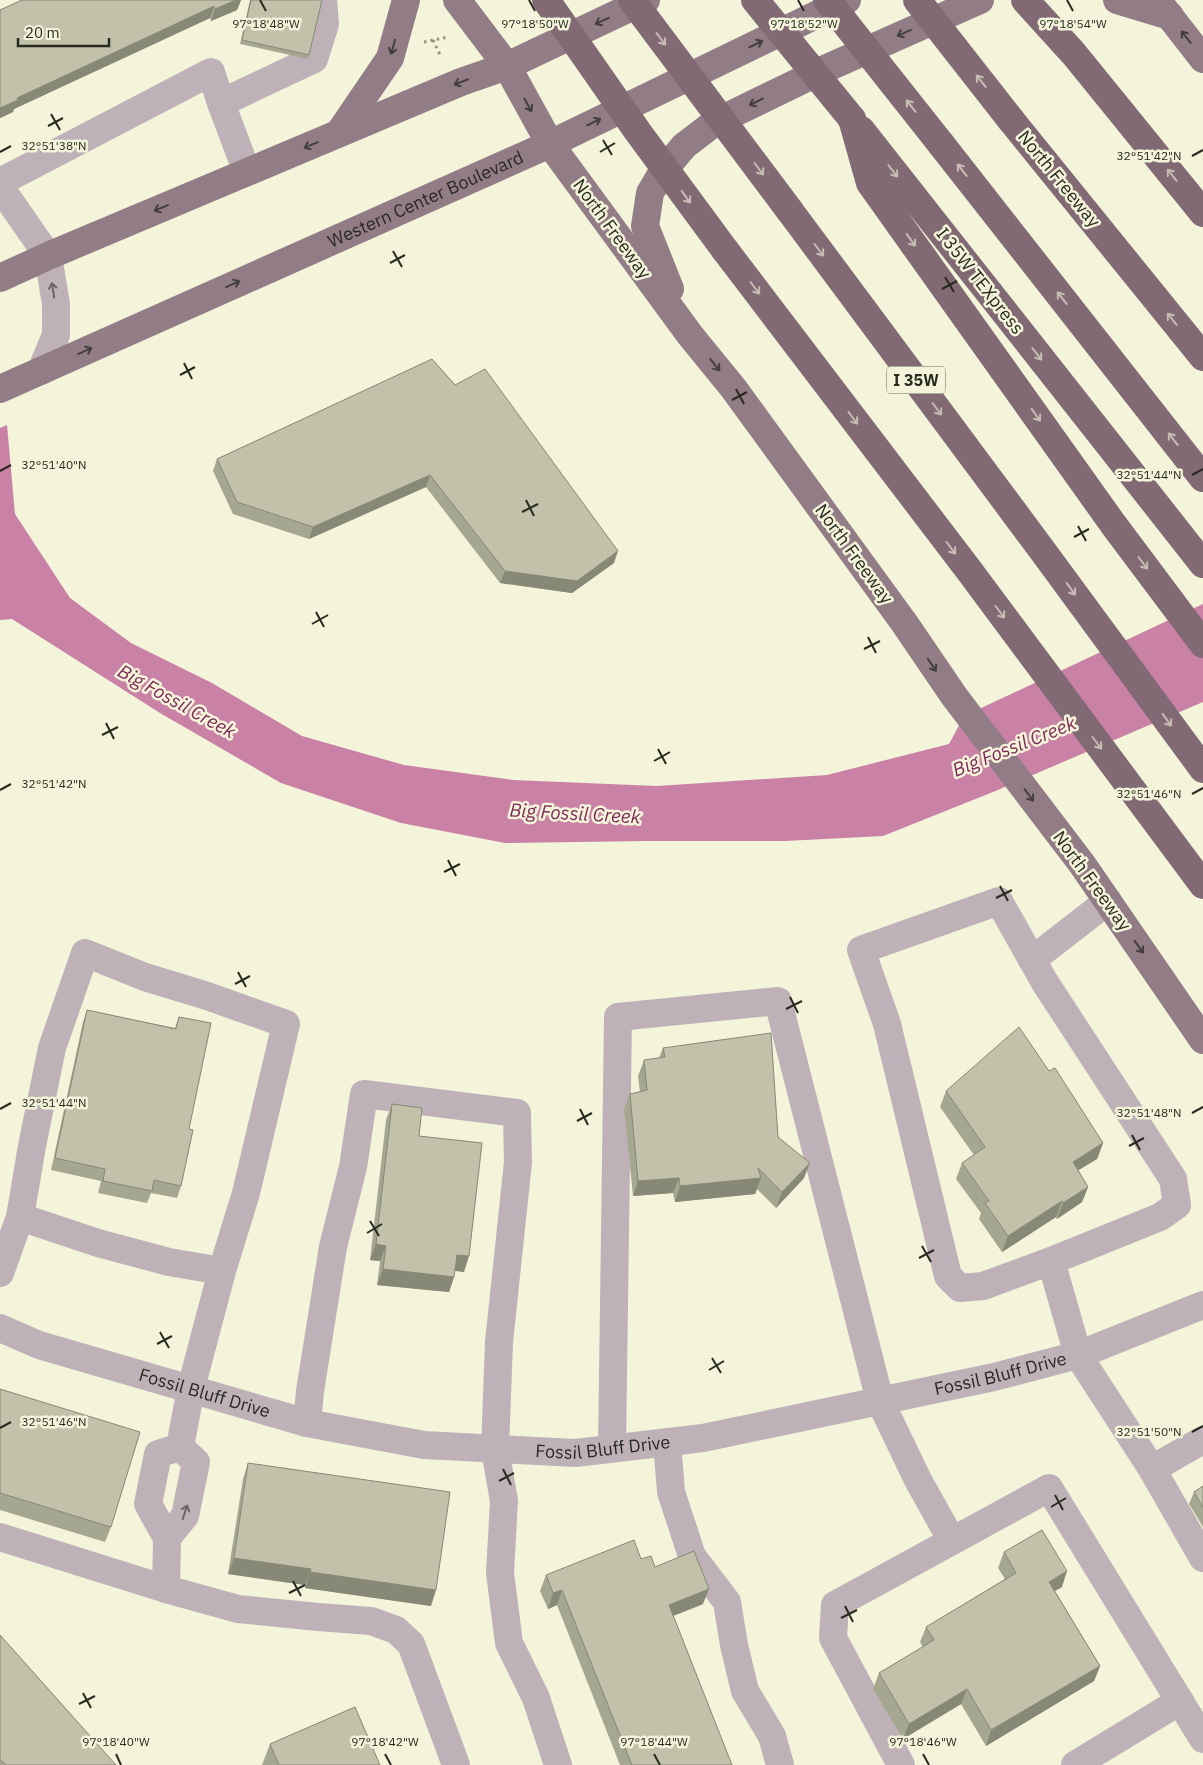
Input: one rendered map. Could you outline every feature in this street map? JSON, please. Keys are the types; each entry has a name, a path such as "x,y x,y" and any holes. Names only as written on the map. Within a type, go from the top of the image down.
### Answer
{"highway":[{"path":"546,0 638,132 725,250 970,573 1199,880"},
{"name":"I 35W","path":"632,0 1203,769"},
{"name":"I 35W TEXpress","path":"755,0 852,119 1203,564"},
{"path":"827,0 1203,478"},
{"name":"North Freeway","path":"917,0 1011,120 1203,357"},
{"path":"1025,0 1074,54 1203,212"},
{"path":"852,119 870,183 1113,524 1203,644"}],"main road":[{"path":"339,133 390,58 406,0"},
{"name":"North Freeway","path":"458,0 506,66 550,144 690,334 734,389 905,624 954,696 1082,864 1203,1040"},
{"path":"0,278 339,133 461,82 506,66 646,0"},
{"name":"Western Center Boulevard","path":"21,379 550,144 847,0"},
{"path":"690,334 654,253 645,226 650,192 684,146 714,123 827,68 980,0"},
{"path":"1117,0 1166,5 1203,59"}],"street":[{"path":"221,103 314,59 325,24 323,0"},
{"path":"0,182 211,72 247,172"},
{"path":"0,187 48,256 56,304 56,335 21,379"},
{"path":"999,901 1032,960 1173,1179 1177,1205 1160,1218 1051,1261 982,1286 960,1288 948,1276 887,1024 861,950 999,901"},
{"path":"1032,960 1108,901"},
{"path":"0,1273 20,1217 52,1048 85,952 145,977 207,996 286,1024 246,1193 222,1271 191,1388 180,1447"},
{"path":"612,1448 618,1017 778,1001 880,1401 918,1480 952,1541"},
{"path":"307,1423 310,1391 333,1247 352,1167 364,1094 517,1113 518,1162 499,1342 494,1449 504,1501 500,1573 509,1643 536,1698 558,1765"},
{"path":"20,1217 98,1243 169,1262 222,1271"},
{"path":"1051,1261 1078,1355 1152,1469 1203,1558"},
{"name":"Fossil Bluff Drive","path":"0,1328 39,1345 307,1423 424,1445 575,1453 703,1438 994,1377 1078,1355 1203,1305"},
{"path":"1152,1469 1203,1440"},
{"path":"667,1442 671,1492 692,1556 727,1602 734,1645 745,1691 772,1736 780,1765"},
{"path":"167,1538 185,1516 196,1462 180,1447"},
{"path":"166,1589 167,1538 148,1504 158,1454 180,1447"},
{"path":"900,1765 833,1638 835,1606 1049,1488 1203,1738"},
{"path":"0,1537 166,1589 238,1609 371,1621 396,1630 411,1644 456,1765"},
{"path":"1075,1765 1180,1701"}],"path":[{"path":"417,43 448,37"},
{"path":"433,40 441,57"}],"water":[{"name":"Big Fossil Creek","path":"7,425 15,514 70,598 131,643 212,683 302,736 404,765 513,780 657,786 827,775 949,744 964,716 1203,604 1203,702 993,792 883,836 785,841 505,843 401,823 281,783 160,713 12,619 0,620 0,428"}],"building":[{"path":"22,0 236,0 215,9 214,6 17,98 18,100 0,108 0,10"},
{"path":"251,0 322,0 309,55 242,40"},
{"path":"432,359 455,385 485,369 618,551 577,581 505,571 430,475 313,527 237,502 217,459"},
{"path":"87,1010 176,1029 179,1017 211,1023 189,1129 193,1130 181,1186 154,1180 152,1191 103,1181 105,1169 55,1158"},
{"path":"1019,1027 1049,1071 1055,1068 1103,1143 1073,1162 1088,1187 1063,1203 1062,1201 1008,1236 985,1203 989,1201 962,1163 985,1147 946,1091"},
{"path":"771,1033 778,1137 810,1163 782,1192 758,1168 761,1178 680,1186 679,1178 638,1181 630,1094 647,1090 644,1060 665,1057 663,1048"},
{"path":"392,1104 422,1108 419,1136 482,1143 469,1256 457,1255 454,1277 383,1269 386,1246 376,1244"},
{"path":"0,1389 140,1432 111,1527 0,1493"},
{"path":"248,1463 450,1492 436,1590 310,1572 311,1569 234,1558"},
{"path":"1203,1486 1203,1507 1194,1492"},
{"path":"1042,1530 1067,1571 1049,1582 1100,1666 991,1730 967,1689 909,1724 879,1673 934,1640 926,1627 1016,1573 1004,1552"},
{"path":"634,1540 641,1559 651,1556 655,1567 694,1551 709,1589 669,1605 732,1765 632,1765 562,1590 553,1593 546,1575"},
{"path":"0,1635 116,1765 6,1765 0,1759"},
{"path":"355,1707 380,1765 279,1765 270,1744"}]}
